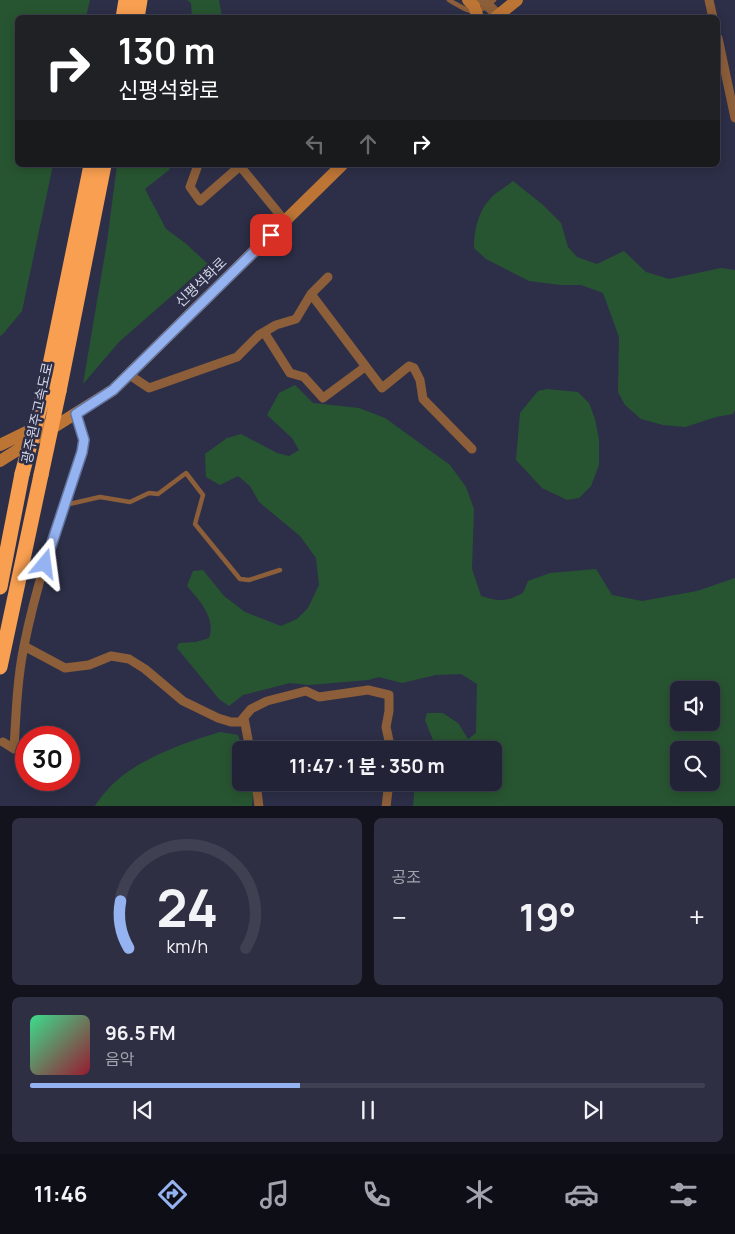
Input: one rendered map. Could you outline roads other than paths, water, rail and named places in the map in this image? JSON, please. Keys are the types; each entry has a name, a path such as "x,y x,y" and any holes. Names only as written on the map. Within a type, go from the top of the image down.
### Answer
{"highway":[{"path":"124,15 126,0"},
{"path":"137,15 140,0"},
{"name":"광주원주고속도로","path":"0,668 41,475 52,390 90,167"},
{"name":"광주원주고속도로","path":"0,588 20,481 52,390 104,167"},
{"path":"0,542 20,481"}],"main road":[{"path":"468,0 482,5"},
{"path":"498,15 517,0"},
{"name":"신평석화로","path":"0,461 113,390 340,167"},
{"name":"신평석화로","path":"0,445 43,423 76,414"}],"street":[{"path":"709,0 712,15"},
{"path":"482,5 496,15"},
{"path":"720,47 735,118"},
{"path":"197,167 190,187 200,201 240,167"},
{"path":"242,167 285,221"},
{"path":"128,374 149,388 238,358 264,332 276,325 296,319 311,294 328,277"},
{"path":"311,294 382,388 409,366 414,368 420,380 423,400 472,448"},
{"path":"264,332 290,373 304,377 323,398 365,367"},
{"path":"3,742 14,750 17,697 24,646 49,548 82,452 84,440 76,414"},
{"path":"24,646 65,668 89,664 111,656 130,660 145,669 183,701 231,722 240,722 251,708 267,701 306,691 319,696 368,690 389,695 386,727 390,741"},
{"path":"244,718 248,741"},
{"path":"257,791 259,806"},
{"path":"386,806 388,791"}],"lane":[{"path":"449,0 467,10 482,5"},
{"path":"63,505 100,497 130,502 149,493 158,494 186,473 203,495 196,524 240,579 249,580 280,570"}]}
